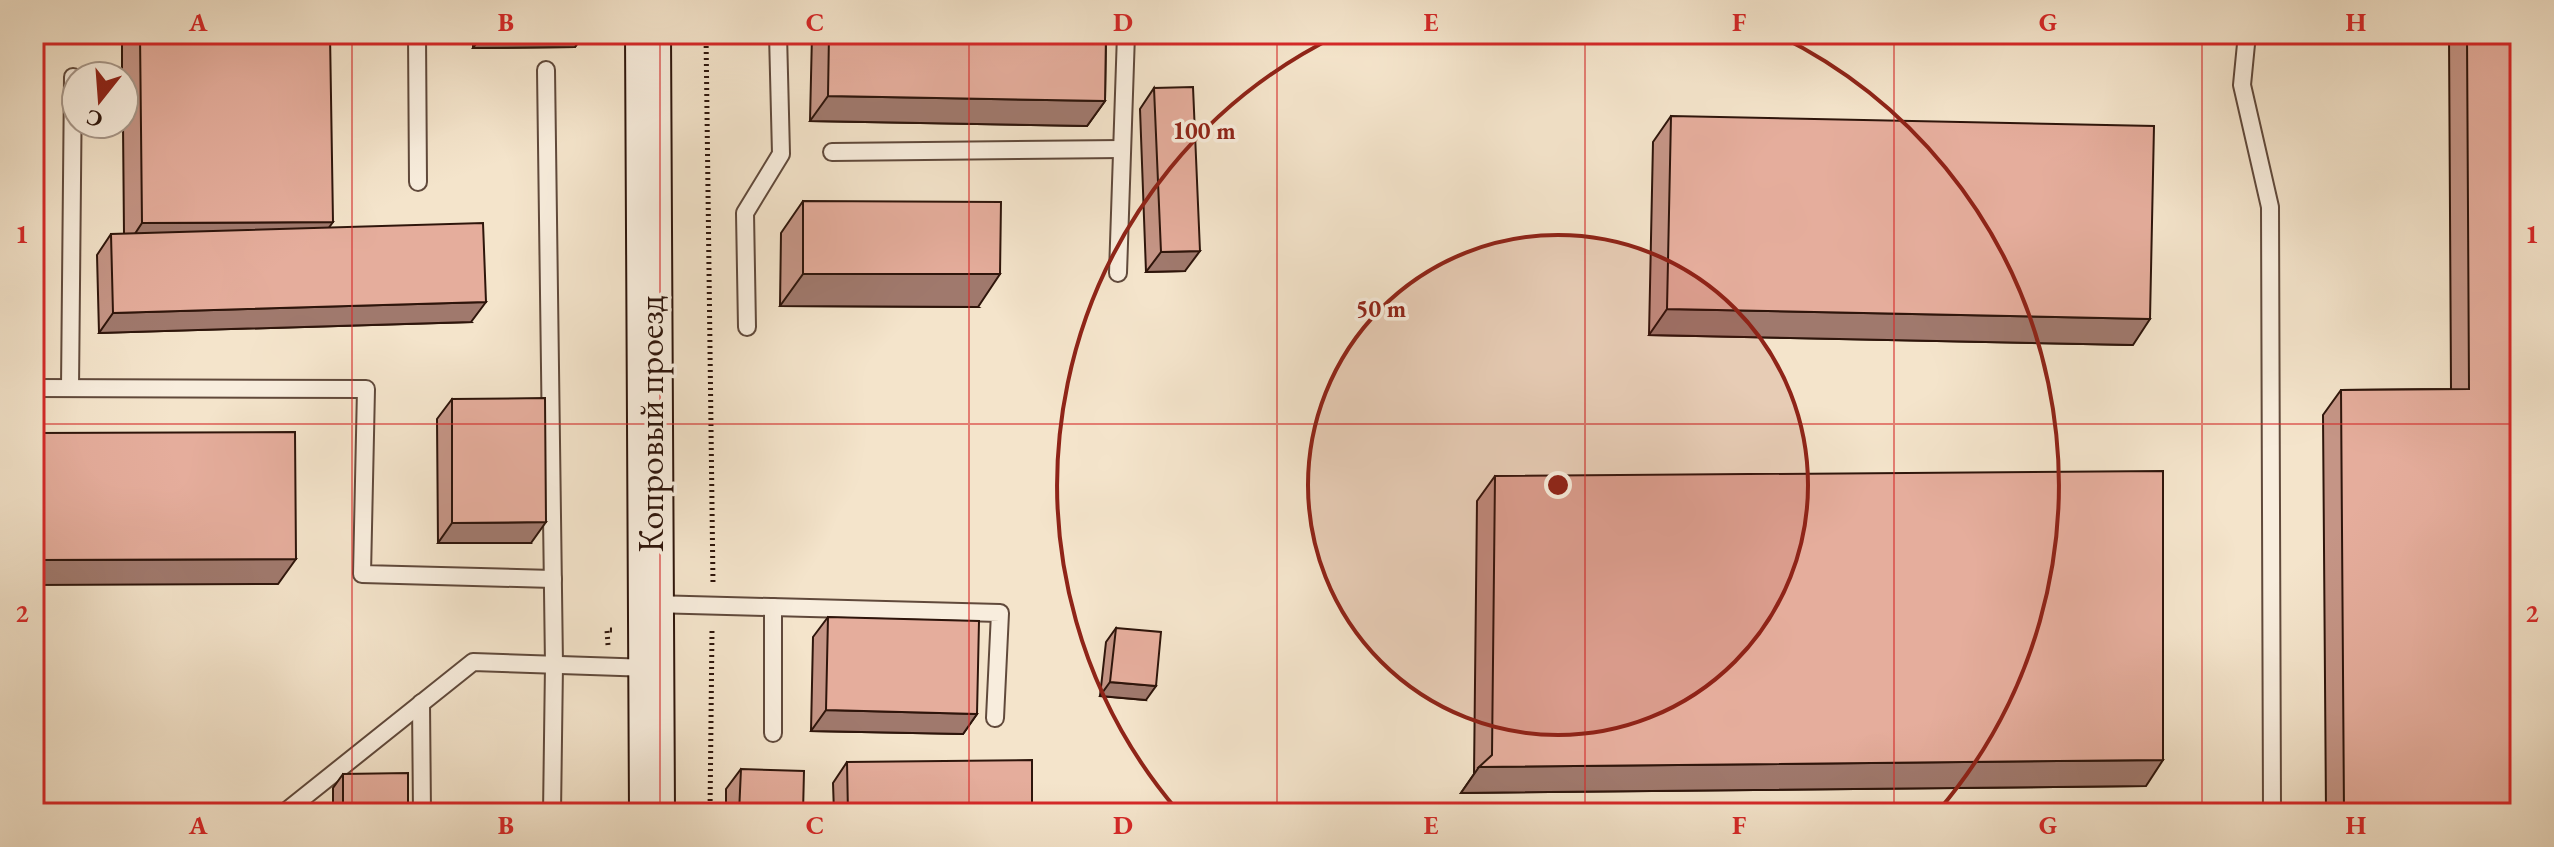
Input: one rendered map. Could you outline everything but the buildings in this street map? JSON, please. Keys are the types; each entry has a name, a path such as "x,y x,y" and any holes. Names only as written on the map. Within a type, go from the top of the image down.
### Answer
{"main road":[{"name":"Копровый проезд","path":"648,34 652,813"}],"lane":[{"path":"417,34 418,182"},
{"path":"747,327 745,213 781,154 778,34"},
{"path":"1118,273 1126,34"},
{"path":"2247,34 2242,85 2270,207 2272,813"},
{"path":"546,70 554,665 552,813"},
{"path":"70,388 72,140"},
{"path":"832,152 1122,149"},
{"path":"34,388 366,389 362,574 553,579"},
{"path":"651,604 1000,613 995,718"},
{"path":"773,607 773,733"},
{"path":"284,813 473,662 651,668"},
{"path":"421,703 422,813"}],"path":[{"path":"706,34 711,353"}]}
